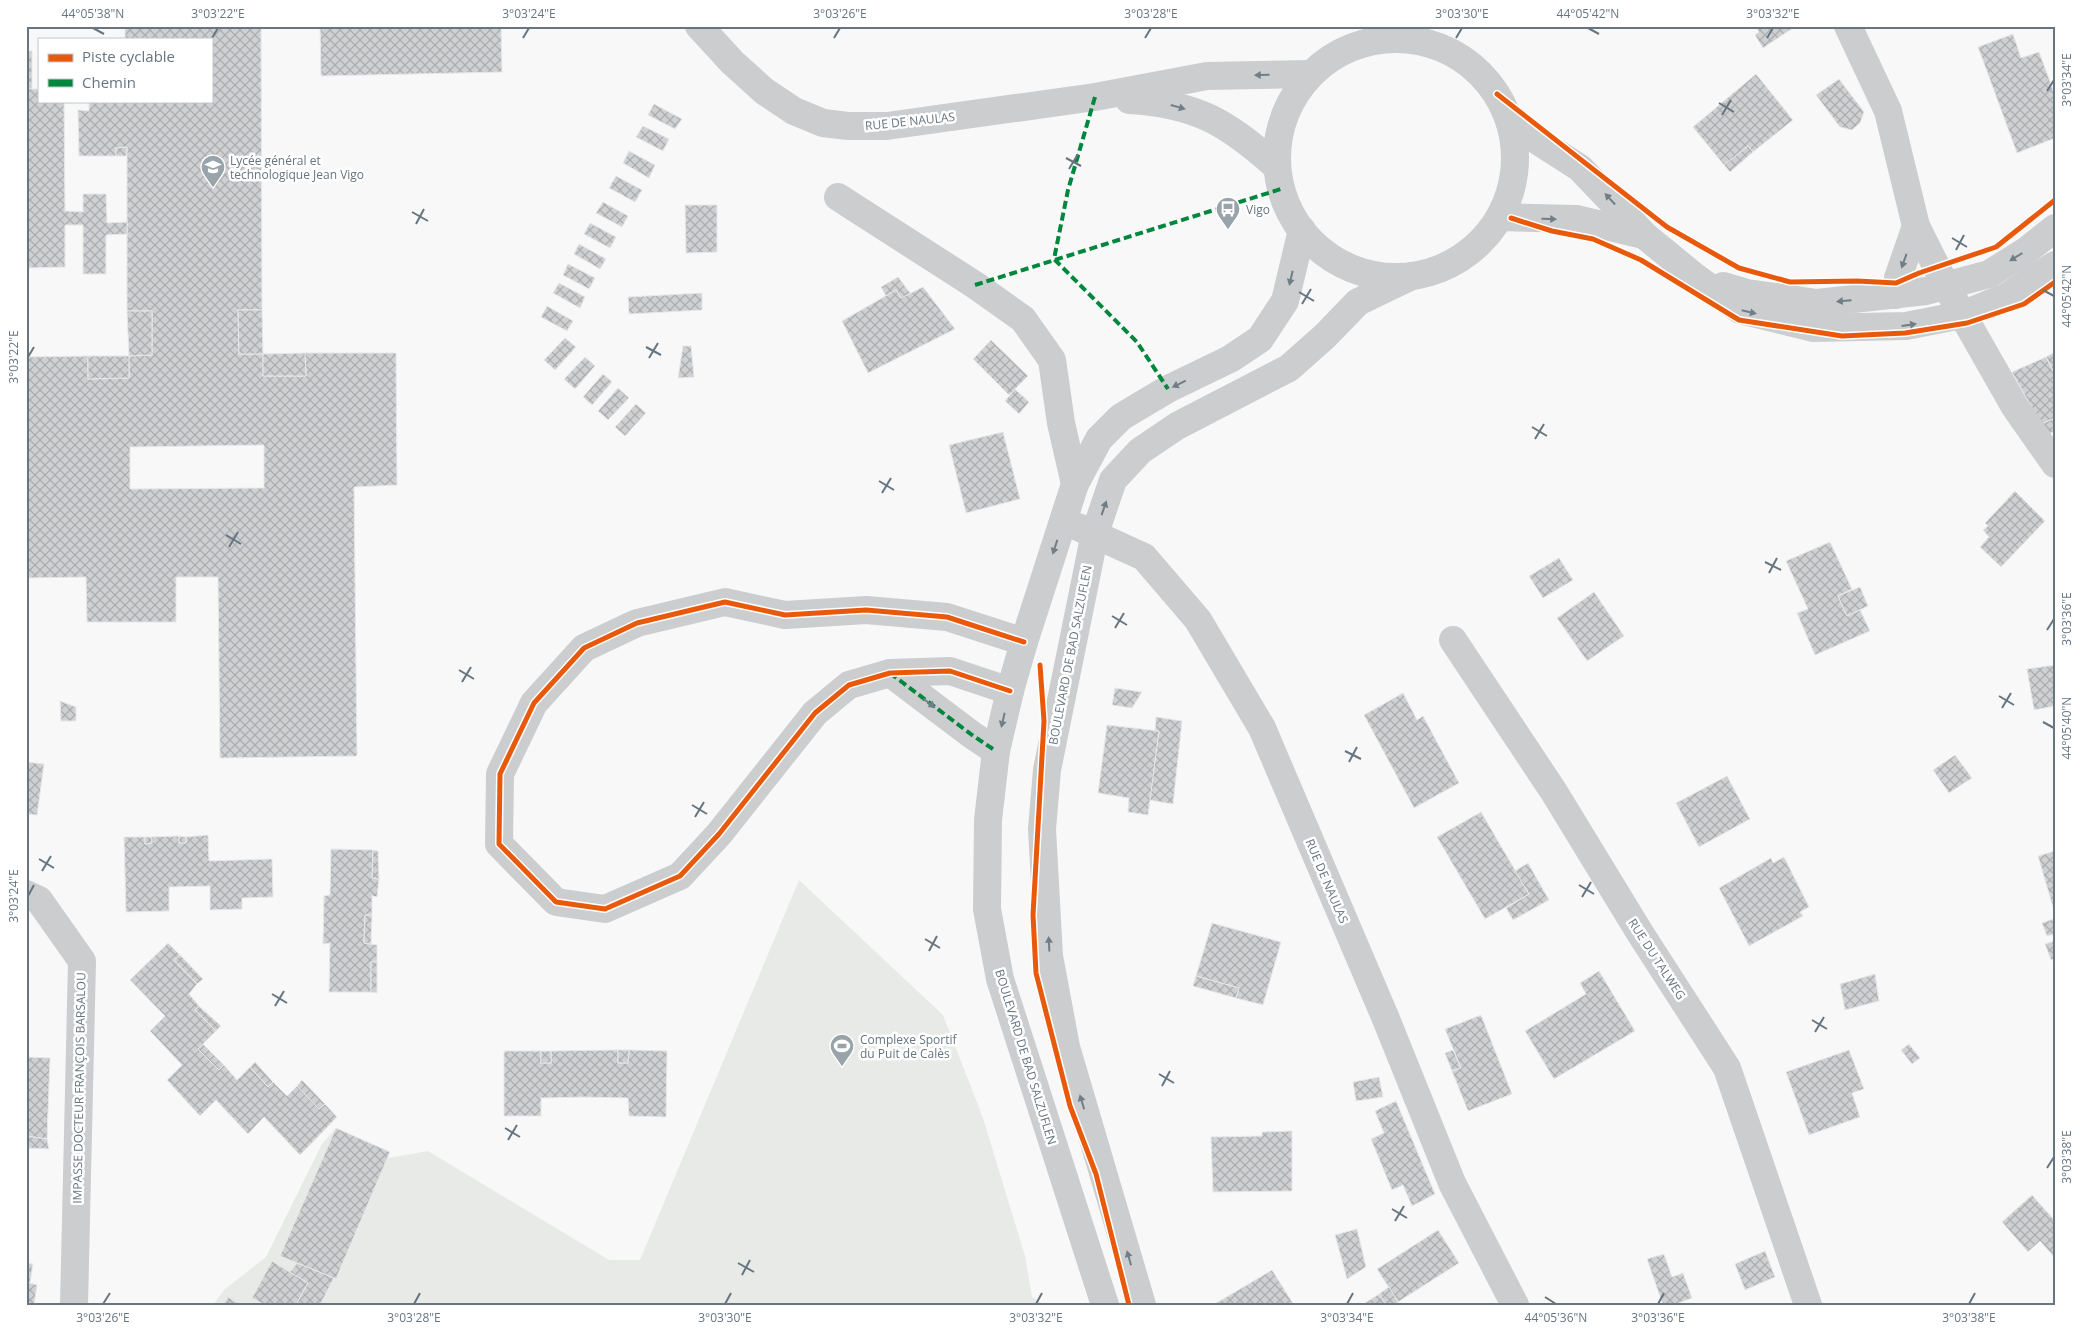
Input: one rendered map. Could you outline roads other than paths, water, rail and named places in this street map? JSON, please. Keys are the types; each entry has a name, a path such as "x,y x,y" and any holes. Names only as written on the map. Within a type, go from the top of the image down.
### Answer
{"street":[{"name":"RUE DE NAULAS","path":"699,26 732,62 764,92 794,111 823,123 848,126 887,126 1095,97 1207,76 1311,74"},
{"path":"1848,26 1888,111 1916,226 1945,284 2015,407 2055,464"},
{"path":"1400,32 1439,46 1472,65 1497,94 1510,123 1515,155 1512,187 1500,218 1477,246 1447,266 1412,276 1370,274 1332,258 1302,230 1289,211 1281,189 1276,166 1279,133 1290,101 1311,74 1337,54 1400,32"},
{"name":"RUE DE NAULAS","path":"1095,97 1161,102 1203,114 1246,139 1276,166"},
{"path":"1510,123 1580,168 1644,235 1694,276 1740,310 1813,328 1906,326 1962,315 2006,297 2055,265"},
{"path":"838,197 975,285 1023,320 1052,360 1061,423 1075,484"},
{"path":"1500,218 1576,219 1644,235"},
{"path":"1896,295 1898,278 1916,226"},
{"path":"1694,276 1747,293 1817,303 1896,295 1926,291 1945,284 1989,274 2026,251 2055,228"},
{"name":"BOULEVARD DE BAD SALZUFLEN","path":"1105,1305 1000,979 987,909 988,820 996,751 1024,642 1075,484 1099,439 1121,417 1168,389 1230,359 1260,339 1285,301 1302,230"},
{"name":"BOULEVARD DE BAD SALZUFLEN","path":"1142,1305 1066,1047 1049,956 1042,829 1048,770 1095,533 1113,480 1140,451 1178,426 1289,368 1325,336 1358,302 1412,276"},
{"name":"RUE DE NAULAS","path":"1063,522 1095,533 1144,557 1198,620 1262,728 1386,1019 1452,1183 1515,1305"},
{"path":"1010,691 950,671 890,673 849,685 815,713 719,834 680,876 605,909 556,902 499,844 500,774 534,703 584,648 637,623 725,602 785,616 866,610 947,617 1024,642"},
{"name":"RUE DU TALWEG","path":"1453,640 1554,792 1640,933 1727,1068 1808,1305"},
{"path":"890,673 996,751"},
{"name":"IMPASSE DOCTEUR FRANÇOIS BARSALOU","path":"26,894 39,900 82,961 74,1305"}],"place":[{"name":"Lycée général et technologique Jean Vigo","path":"213,188"},
{"name":"Vigo","path":"1228,230"},
{"name":"Complexe Sportif du Puit de Calès","path":"842,1067"}]}
